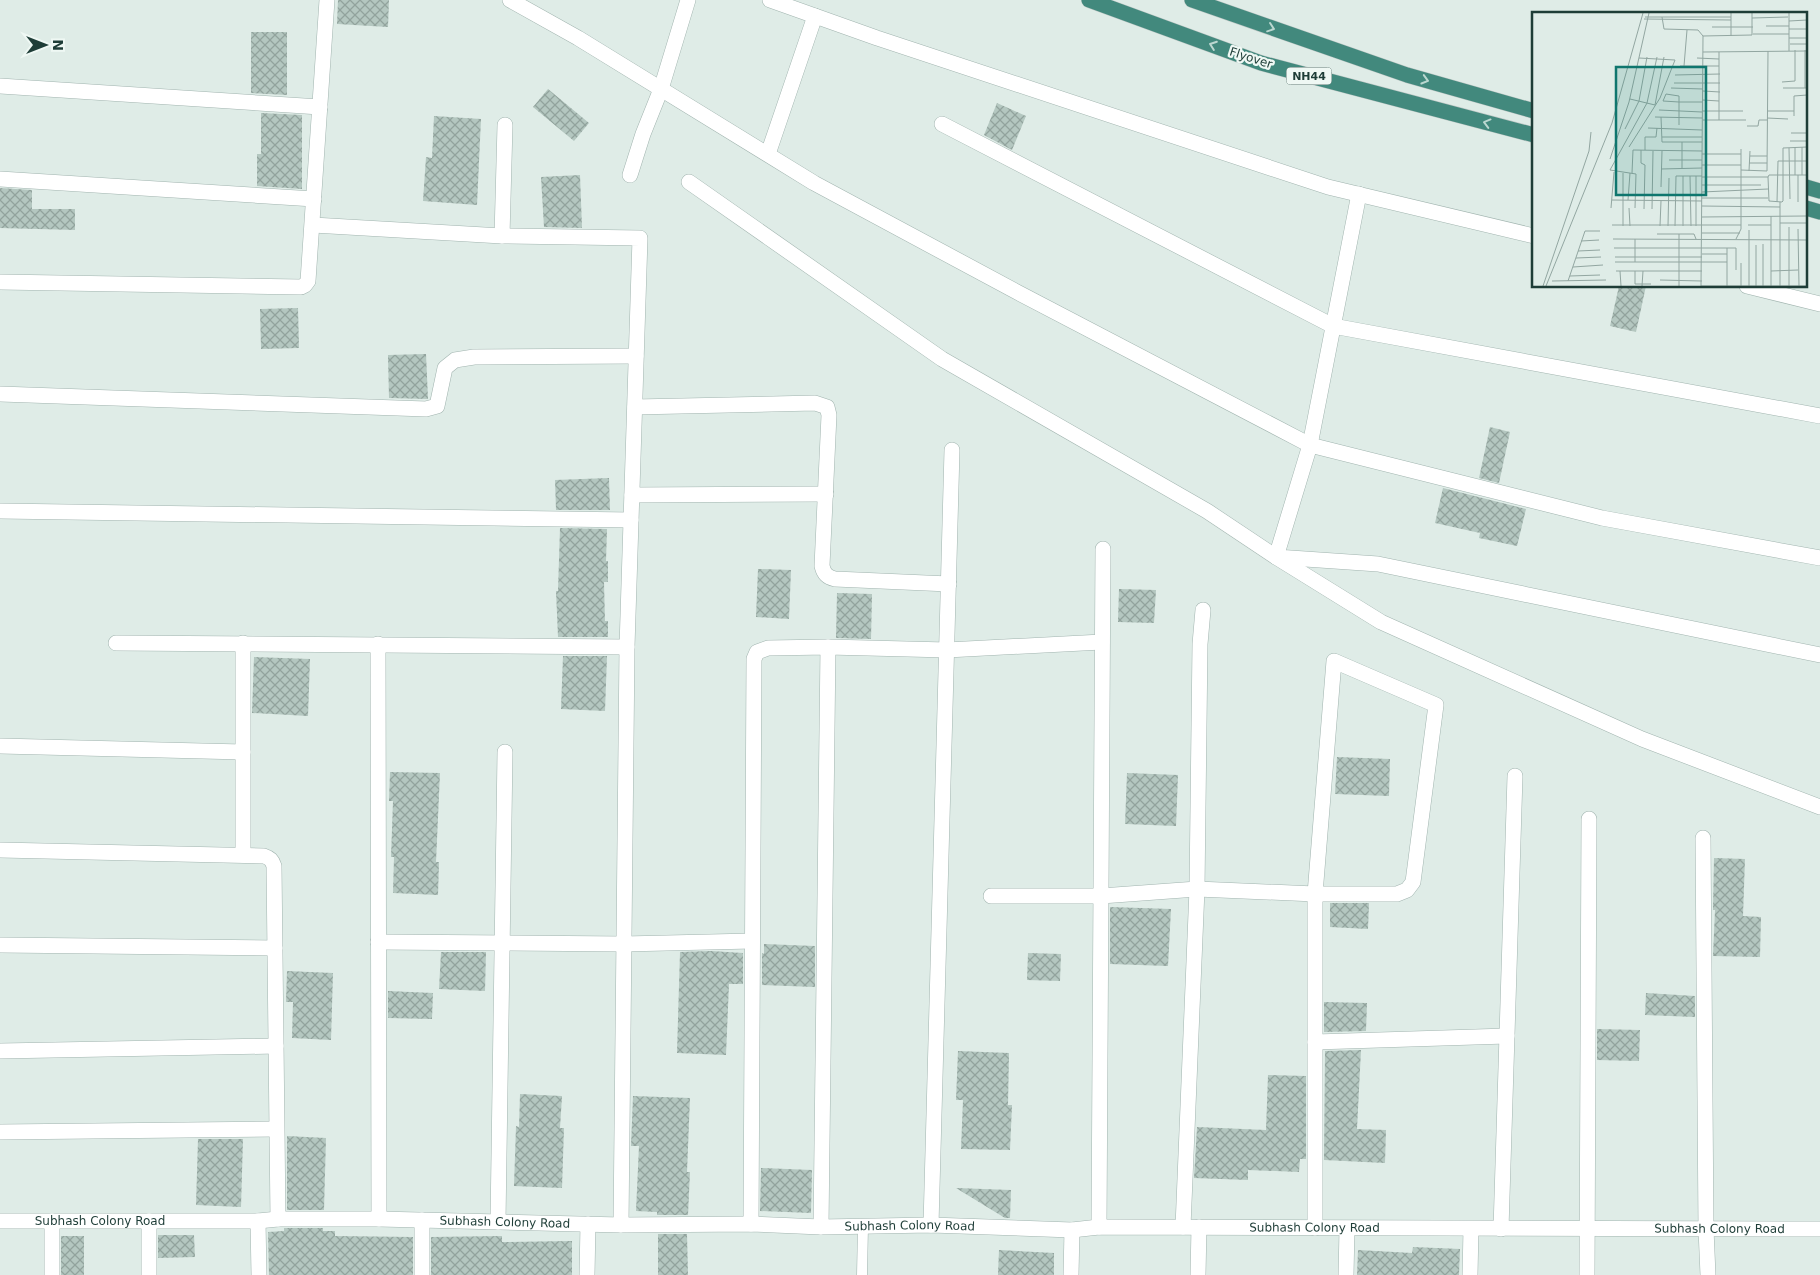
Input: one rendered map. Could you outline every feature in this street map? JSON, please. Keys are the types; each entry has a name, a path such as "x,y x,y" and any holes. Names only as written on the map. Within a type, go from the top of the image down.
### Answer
{"highway":[{"name":"Flyover","path":"1089,0 1261,63 1532,134"},
{"name":"NH44","path":"1192,0 1407,75 1532,110"}],"street":[{"path":"0,282 301,287 305,285 308,281 313,225 327,0"},
{"path":"510,0 578,38 814,183 1017,292 1310,444 1602,518 1820,558"},
{"path":"630,175 642,134 661,88 688,0"},
{"path":"770,0 1319,184 1532,236"},
{"path":"768,154 815,16"},
{"path":"0,86 320,107"},
{"path":"942,124 1333,326 1820,416"},
{"path":"502,236 505,125"},
{"path":"0,179 314,199"},
{"path":"689,182 942,359 1207,511 1276,557 1381,622 1642,739 1820,807"},
{"path":"1276,557 1310,444 1359,194"},
{"path":"313,225 502,236 640,238 626,647 621,1225"},
{"path":"1755,288 1820,304"},
{"path":"0,394 426,409 437,406 445,368 455,360 474,357 636,356"},
{"path":"635,407 820,404 827,407 829,415 822,566 824,573 828,577 835,579 948,584"},
{"path":"931,1225 952,450"},
{"path":"632,495 826,494"},
{"path":"0,511 631,520"},
{"path":"1099,1227 1103,549"},
{"path":"1276,557 1378,564 1820,655"},
{"path":"1183,1227 1198,889 1200,644 1204,610"},
{"path":"750,1224 754,660 758,652 768,648 828,647 947,650 1102,642"},
{"path":"116,643 626,647"},
{"path":"243,643 243,855"},
{"path":"378,644 379,1219"},
{"path":"821,1227 828,647"},
{"path":"991,896 1101,896 1198,889 1315,894 1397,894 1407,890 1413,882 1436,705 1334,661 1315,894 1315,1228"},
{"path":"0,746 243,752"},
{"path":"498,1222 505,752"},
{"path":"1501,1228 1515,776"},
{"path":"1587,1275 1590,819"},
{"path":"1703,838 1708,1275"},
{"path":"0,850 243,855 270,858 274,866 278,1219"},
{"path":"378,942 624,944 752,941"},
{"path":"0,945 275,948"},
{"path":"1315,1042 1507,1036"},
{"path":"0,1051 276,1046"},
{"path":"0,1132 276,1130"},
{"name":"Subhash Colony Road","path":"0,1221 379,1219 621,1225 750,1224 863,1227 931,1225 1072,1230 1099,1227 1820,1229"},
{"path":"422,1220 422,1275"},
{"path":"52,1221 52,1275"},
{"path":"149,1221 149,1275"},
{"path":"258,1221 259,1275"},
{"path":"587,1275 588,1224"},
{"path":"1198,1275 1199,1227"},
{"path":"1346,1228 1346,1275"},
{"path":"1470,1275 1471,1229"},
{"path":"1071,1275 1072,1230"}],"lane":[{"path":"862,1275 863,1227"}],"building":[{"path":"338,0 389,0 388,27 337,24"},
{"path":"251,32 287,32 287,95 251,93"},
{"path":"548,89 589,123 574,141 533,107"},
{"path":"997,103 1026,116 1012,150 984,135"},
{"path":"261,113 302,115 302,189 257,186 257,154 261,154"},
{"path":"434,116 481,119 477,205 423,201 426,157 432,158"},
{"path":"580,175 582,228 544,227 541,177"},
{"path":"0,188 32,190 32,209 75,209 75,230 0,228"},
{"path":"1619,288 1646,288 1636,332 1610,326"},
{"path":"298,308 299,348 261,349 260,309"},
{"path":"426,354 428,399 389,398 388,355"},
{"path":"1490,427 1510,432 1499,483 1479,478"},
{"path":"609,478 610,510 556,510 555,480"},
{"path":"1443,488 1526,509 1517,546 1479,538 1480,533 1435,523"},
{"path":"560,528 607,529 606,561 608,561 608,582 604,582 605,621 608,621 608,637 558,637 556,591 558,591"},
{"path":"758,569 791,570 789,619 756,617"},
{"path":"1119,589 1156,590 1154,623 1118,622"},
{"path":"837,593 872,594 871,639 836,638"},
{"path":"563,656 607,656 605,711 561,709"},
{"path":"254,657 310,659 308,716 252,713"},
{"path":"1337,757 1390,759 1389,796 1335,794"},
{"path":"390,772 440,773 436,862 439,862 438,895 393,893 394,857 391,857 393,801 389,801"},
{"path":"1127,773 1178,775 1176,826 1125,824"},
{"path":"1714,858 1745,859 1743,916 1761,917 1760,957 1713,956 1715,910 1713,910"},
{"path":"1330,903 1369,903 1368,929 1330,927"},
{"path":"1110,907 1171,909 1168,966 1110,964"},
{"path":"764,944 815,946 815,987 762,985 762,953 764,954"},
{"path":"441,952 486,952 485,991 439,989"},
{"path":"680,952 743,953 743,984 729,984 726,1055 677,1053"},
{"path":"1028,953 1061,954 1060,981 1027,980"},
{"path":"287,971 333,973 331,1040 292,1038 293,1002 286,1002"},
{"path":"388,991 433,993 432,1019 388,1018"},
{"path":"1646,993 1695,996 1695,1017 1645,1015"},
{"path":"1324,1002 1367,1003 1366,1031 1324,1032"},
{"path":"1597,1029 1640,1030 1639,1061 1597,1060"},
{"path":"1361,1050 1357,1129 1386,1130 1385,1163 1324,1160 1325,1051"},
{"path":"958,1051 1009,1053 1008,1105 1012,1105 1010,1150 961,1149 963,1100 956,1100"},
{"path":"1268,1075 1306,1076 1306,1159 1300,1159 1299,1172 1248,1170 1248,1180 1194,1178 1197,1127 1266,1130"},
{"path":"520,1094 562,1096 560,1128 564,1128 562,1188 514,1186 516,1126 519,1127"},
{"path":"633,1096 690,1098 687,1172 690,1172 688,1215 657,1215 657,1212 636,1211 639,1146 631,1146"},
{"path":"287,1136 326,1138 324,1210 287,1210"},
{"path":"198,1139 243,1139 241,1207 196,1205"},
{"path":"761,1168 812,1170 811,1213 760,1211"},
{"path":"956,1188 1011,1190 1010,1218 1005,1218"},
{"path":"284,1228 323,1228 323,1231 335,1231 335,1236 413,1237 413,1275 269,1275 268,1232 284,1231"},
{"path":"658,1234 687,1234 688,1275 658,1275"},
{"path":"158,1235 194,1235 195,1257 158,1258"},
{"path":"61,1236 84,1236 84,1275 61,1275"},
{"path":"502,1236 502,1242 572,1241 572,1275 431,1275 431,1237"},
{"path":"1413,1247 1460,1249 1459,1275 1357,1275 1358,1250 1412,1253"},
{"path":"999,1250 1054,1253 1054,1275 998,1275"}]}
